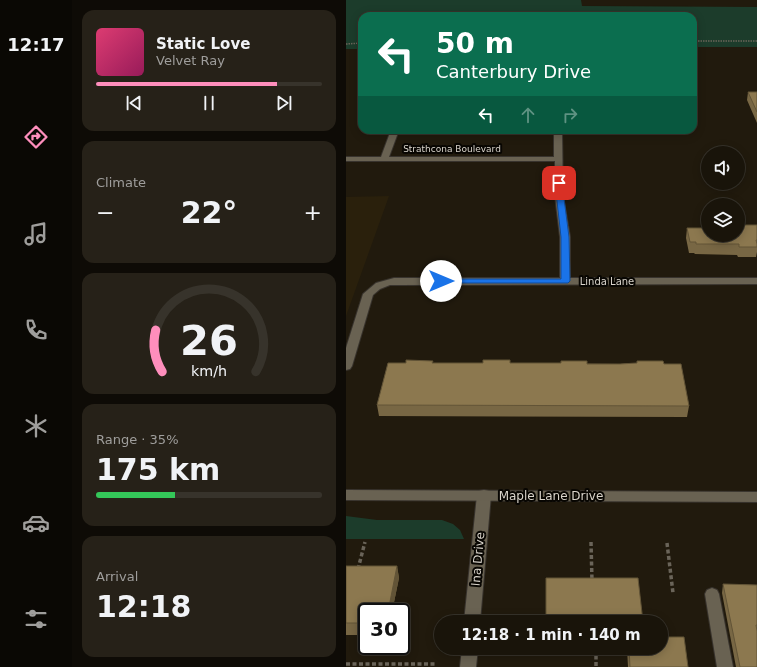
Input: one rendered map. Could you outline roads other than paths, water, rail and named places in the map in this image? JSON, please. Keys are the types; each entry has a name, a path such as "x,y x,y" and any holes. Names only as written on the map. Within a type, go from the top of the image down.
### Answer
{"street":[{"path":"384,159 393,134"},
{"path":"558,134 559,196 565,237 565,281"},
{"name":"Strathcona Boulevard","path":"346,159 559,159"},
{"name":"Linda Lane","path":"346,366 368,294 374,287 383,283 394,281 757,281"},
{"name":"Maple Lane Drive","path":"346,495 757,497"},
{"name":"Ina Drive","path":"473,615 484,495"},
{"path":"468,667 469,655"}],"lane":[{"path":"712,594 725,667"}]}
